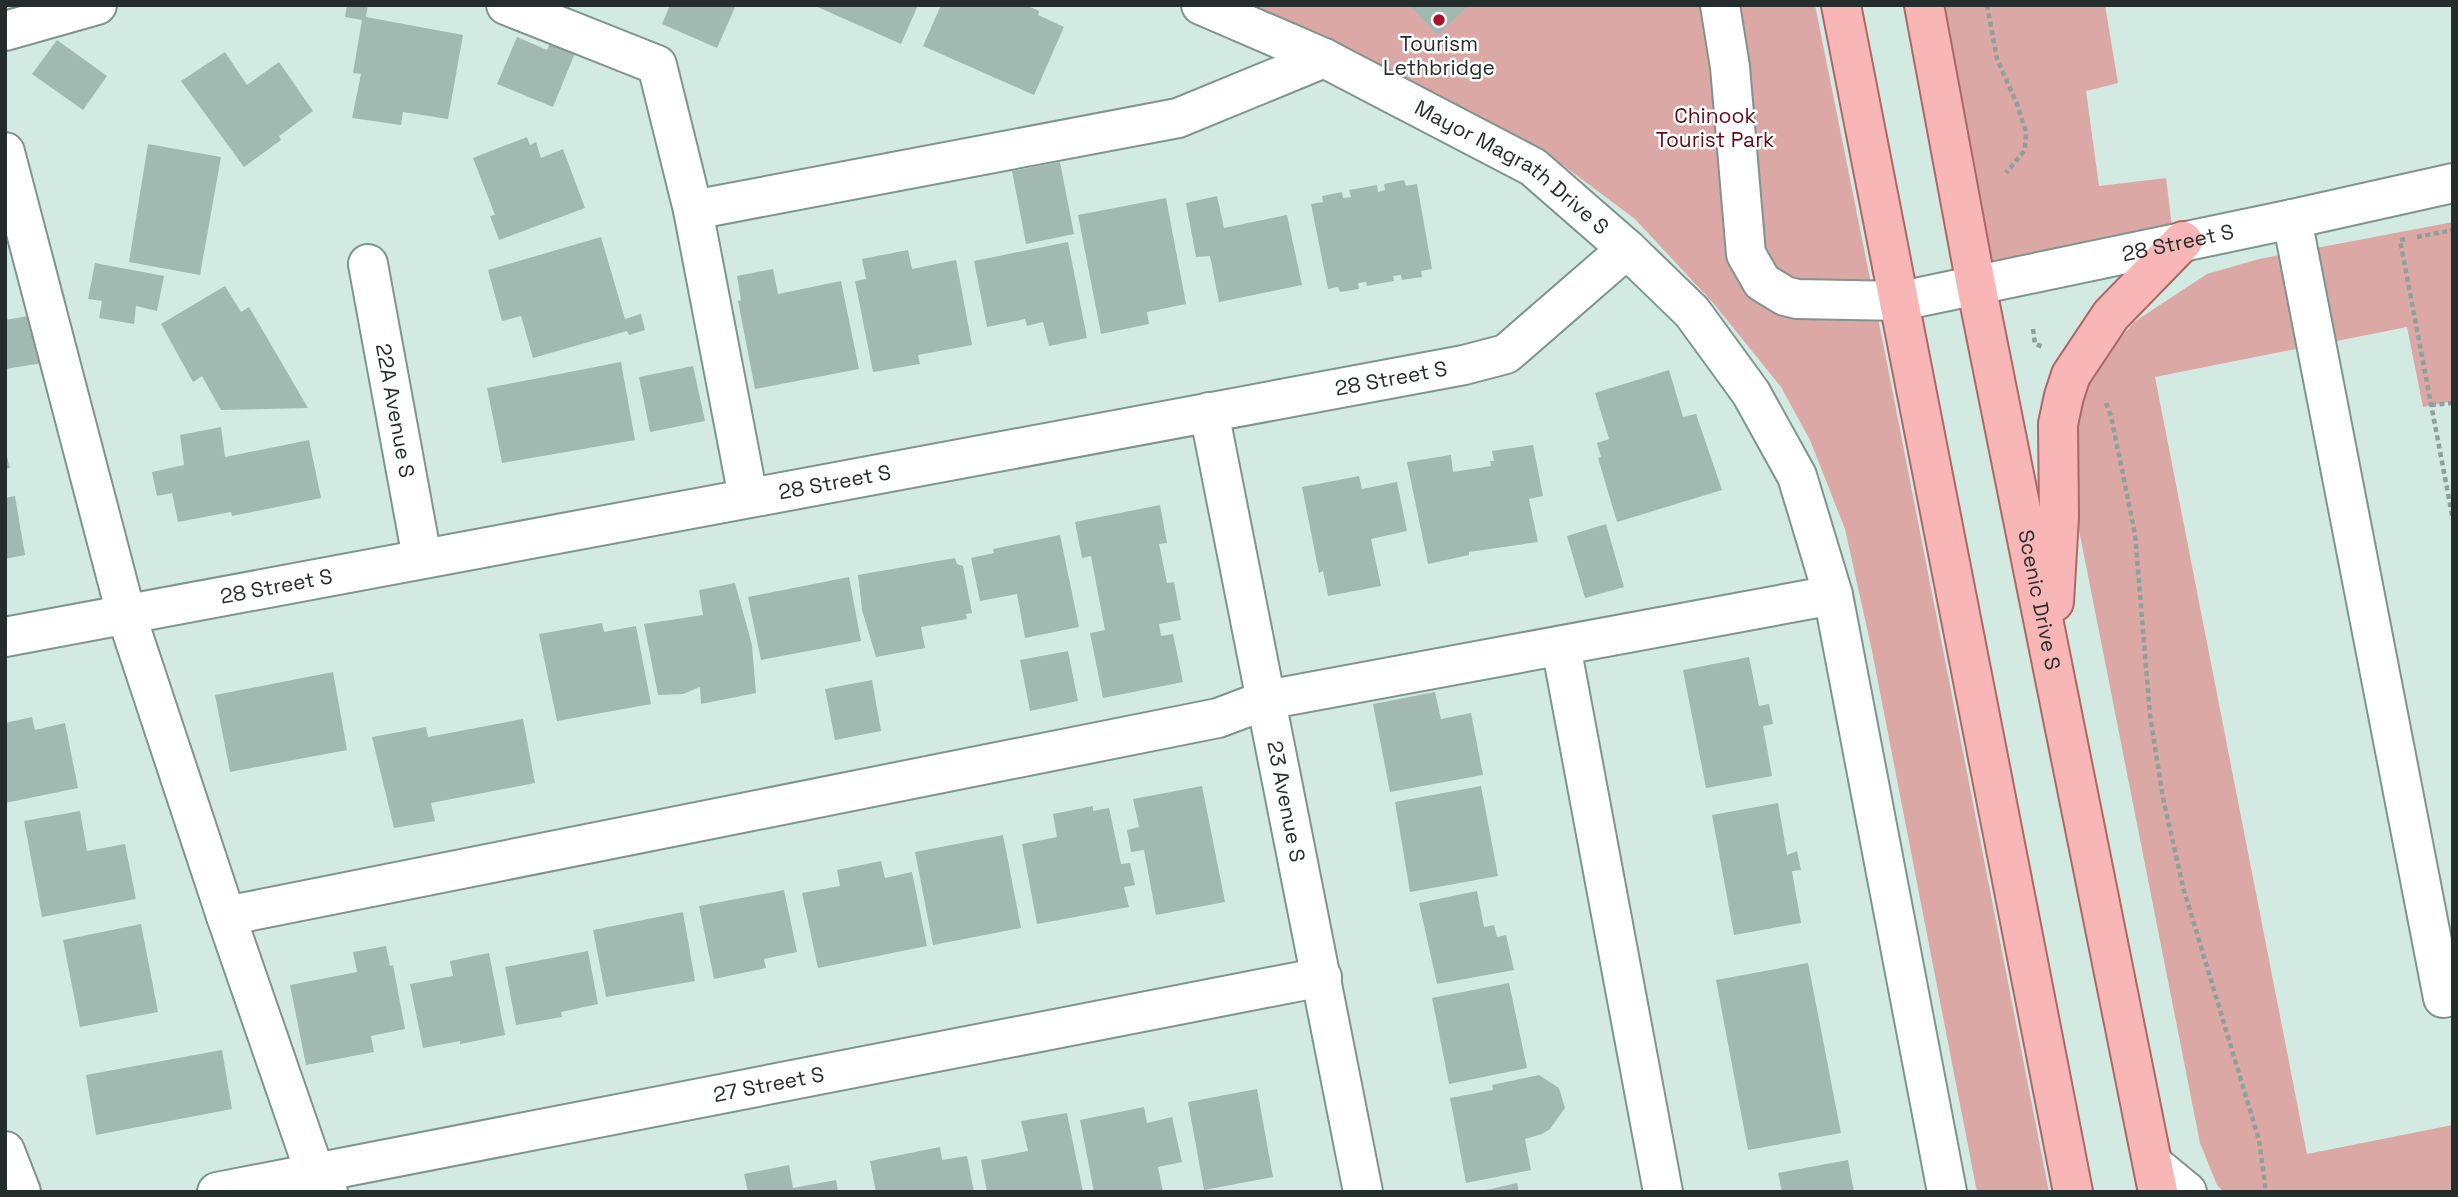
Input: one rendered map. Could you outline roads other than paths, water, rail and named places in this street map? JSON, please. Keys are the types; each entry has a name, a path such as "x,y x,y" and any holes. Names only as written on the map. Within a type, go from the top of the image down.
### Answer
{"main road":[{"path":"1841,5 2073,1192"},
{"name":"Scenic Drive S","path":"1924,5 1976,285 2156,1178"},
{"path":"2051,657 2059,517 2058,424 2064,397 2076,366 2111,315 2183,242"}],"street":[{"path":"5,31 97,5"},
{"path":"506,5 657,65 693,210 748,497"},
{"name":"Mayor Magrath Drive S","path":"1201,5 1324,58 1533,167 1627,249"},
{"name":"28 Street S","path":"1720,5 1734,107 1746,254 1762,282 1797,299 1900,301 2453,183"},
{"path":"693,210 1178,118 1324,58"},
{"path":"5,152 127,614 226,916 322,1182"},
{"path":"2292,219 2443,998 2453,996"},
{"path":"1627,249 1692,312 1751,393 1797,476 1833,595 1947,1192"},
{"name":"28 Street S","path":"5,637 1464,365 1506,354 1627,249"},
{"name":"22A Avenue S","path":"368,264 422,558"},
{"name":"23 Avenue S","path":"1209,412 1363,1192"},
{"path":"226,916 1218,718 1266,700 1833,595"},
{"path":"1561,646 1663,1192"},
{"name":"27 Street S","path":"217,1192 322,1182 1322,977"},
{"path":"5,1151 21,1192"},
{"path":"2156,1178 2187,1192"}],"place":[{"name":"Tourism Lethbridge","path":"1439,20"}],"park label":[{"name":"Chinook Tourist Park","path":"1715,128"}]}
